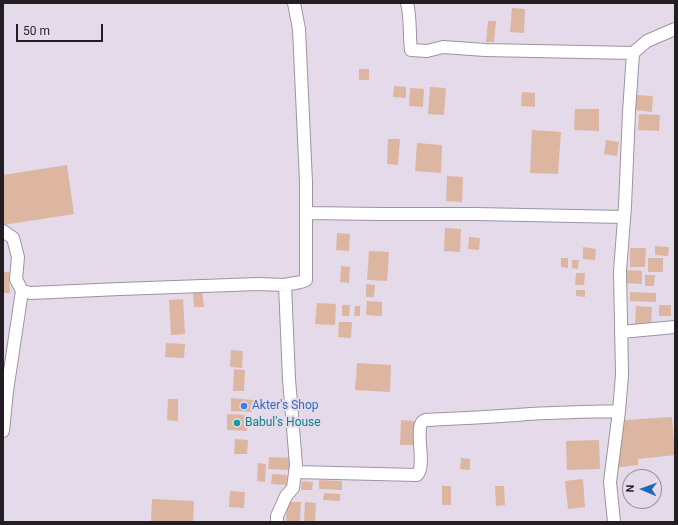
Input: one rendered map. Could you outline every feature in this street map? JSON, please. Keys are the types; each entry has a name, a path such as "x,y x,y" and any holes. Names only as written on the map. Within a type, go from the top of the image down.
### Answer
{"street":[{"path":"22,291 41,293 258,284 286,285 303,282 306,280 306,182 299,29 294,3"},
{"path":"407,3 410,18 409,36 411,50 427,51 442,47 485,50 634,53"},
{"path":"614,522 610,482 622,375 620,271 629,112 634,53 647,41 675,29"},
{"path":"306,213 484,214 624,217"},
{"path":"3,231 13,238 18,257 16,279 22,291 3,431"},
{"path":"277,522 277,516 286,496 294,488 296,465 289,379 286,285"},
{"path":"621,332 675,327"},
{"path":"295,472 418,475 420,460 420,429 421,423 425,420 619,411"}],"building":[{"path":"512,8 525,9 524,33 510,32"},
{"path":"488,21 496,21 494,42 486,42"},
{"path":"359,69 369,69 369,80 359,80"},
{"path":"394,86 406,87 406,98 393,97"},
{"path":"430,87 446,88 444,115 428,114"},
{"path":"410,88 424,89 423,107 409,106"},
{"path":"522,92 535,93 535,107 521,106"},
{"path":"636,95 653,96 652,112 635,110"},
{"path":"575,109 599,109 599,131 574,130"},
{"path":"639,114 660,115 659,131 638,130"},
{"path":"532,130 561,132 558,174 530,173"},
{"path":"388,139 400,139 398,165 387,164"},
{"path":"606,140 619,142 617,156 604,154"},
{"path":"417,143 442,145 441,173 415,171"},
{"path":"67,165 74,214 3,225 3,175"},
{"path":"447,176 463,177 462,202 446,201"},
{"path":"445,228 461,229 460,252 444,251"},
{"path":"337,233 350,234 349,251 336,250"},
{"path":"469,237 480,238 479,250 468,249"},
{"path":"655,246 669,247 668,256 655,255"},
{"path":"583,247 596,249 595,260 583,259"},
{"path":"630,248 646,248 645,267 630,267"},
{"path":"369,251 389,252 387,281 367,280"},
{"path":"561,258 568,258 568,268 561,267"},
{"path":"648,258 663,258 663,272 648,272"},
{"path":"572,260 579,260 578,269 572,268"},
{"path":"341,266 350,267 349,283 340,282"},
{"path":"626,270 642,271 642,284 625,283"},
{"path":"3,272 9,272 10,293 3,293"},
{"path":"576,273 585,273 584,285 575,285"},
{"path":"645,275 655,275 654,286 645,286"},
{"path":"366,284 375,285 374,297 366,297"},
{"path":"576,290 585,290 585,297 576,296"},
{"path":"202,291 204,307 194,307 193,292"},
{"path":"630,292 656,293 656,302 630,301"},
{"path":"183,299 185,334 171,335 169,300"},
{"path":"367,301 382,302 382,316 366,315"},
{"path":"317,303 336,304 335,325 315,324"},
{"path":"342,305 350,305 349,316 342,316"},
{"path":"659,305 671,305 671,316 659,316"},
{"path":"355,306 360,306 360,316 354,316"},
{"path":"636,306 652,307 651,327 635,326"},
{"path":"339,322 352,322 351,338 338,337"},
{"path":"166,343 185,344 184,358 165,357"},
{"path":"231,350 243,351 242,368 230,367"},
{"path":"357,363 391,365 390,392 355,390"},
{"path":"234,369 245,370 244,391 233,391"},
{"path":"231,398 253,400 252,412 231,411"},
{"path":"168,399 178,399 178,421 167,420"},
{"name":"Babul's House","path":"227,414 248,415 247,431 227,430"},
{"path":"672,417 675,455 638,459 638,465 614,468 616,439 625,420"},
{"path":"401,420 414,421 413,445 400,445"},
{"path":"235,439 248,440 247,454 234,454"},
{"path":"599,440 600,469 567,470 566,441"},
{"path":"269,457 290,458 289,470 268,469"},
{"path":"461,458 470,459 470,470 460,469"},
{"path":"258,463 266,464 265,482 257,481"},
{"path":"272,474 287,475 286,485 271,484"},
{"path":"583,479 585,507 568,509 565,481"},
{"path":"319,480 342,481 342,490 319,489"},
{"path":"302,481 313,482 312,490 301,490"},
{"path":"442,486 451,486 451,505 442,505"},
{"path":"495,486 504,486 505,505 496,506"},
{"path":"230,491 245,492 244,508 229,507"},
{"path":"324,493 340,494 340,501 323,500"},
{"path":"152,499 194,501 193,522 151,522"},
{"path":"287,502 301,502 300,522 286,522"},
{"path":"305,502 316,503 315,522 304,522"}],"place":[{"name":"Akter's Shop","path":"244,406"},
{"name":"Babul's House","path":"237,423"}]}
